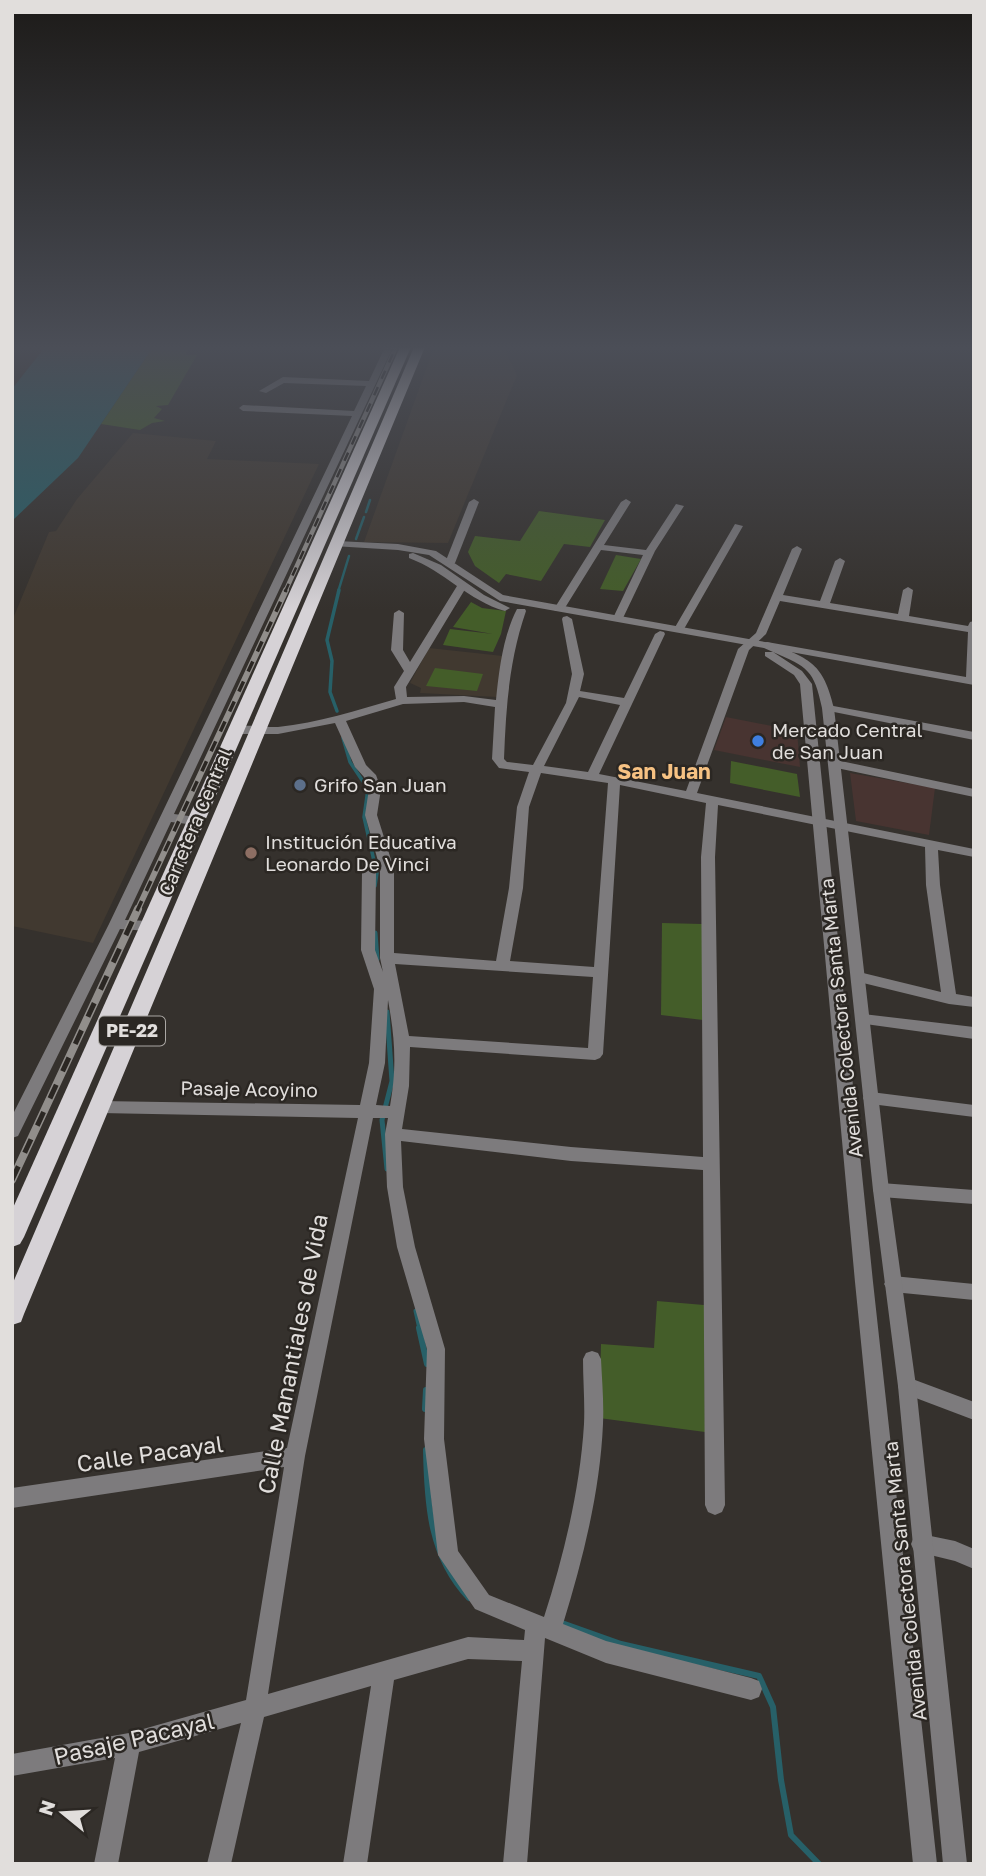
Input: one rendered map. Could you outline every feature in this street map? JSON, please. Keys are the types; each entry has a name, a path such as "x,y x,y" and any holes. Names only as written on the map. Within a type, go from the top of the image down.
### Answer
{"highway":[{"name":"Carretera Central","path":"12,1237 367,435"},
{"name":"Carretera Central","path":"12,1314 383,435"},
{"path":"361,449 377,450"}],"street":[{"path":"12,1132 116,924 277,589 346,435"},
{"path":"450,563 474,502"},
{"path":"502,965 516,888 523,807 536,770 572,703 578,674 563,614 626,502"},
{"path":"618,618 649,553 679,506"},
{"path":"679,628 738,526"},
{"path":"599,547 649,553"},
{"name":"Avenida Colectora Santa Marta","path":"335,549 415,548 432,553 450,563 500,598 660,635 755,645 784,661 806,684 817,821 925,1864"},
{"name":"Avenida Colectora Santa Marta","path":"335,549 416,557 489,603 521,611 618,618 679,628 792,655 811,668 822,682 836,765 881,1190 907,1386 955,1864"},
{"path":"690,796 797,549"},
{"path":"824,605 840,561"},
{"path":"402,701 400,688 462,586"},
{"path":"903,618 908,590"},
{"path":"755,645 972,682 973,627 778,597"},
{"path":"521,611 510,635 498,758 503,765 592,776 974,853"},
{"path":"399,612 397,650 410,672"},
{"path":"592,776 660,635"},
{"path":"574,693 626,702"},
{"path":"236,730 258,732 339,719 402,701 464,699 503,705"},
{"path":"828,708 974,736"},
{"path":"339,719 361,767 370,775 375,789 371,815 385,863 389,889 387,958 403,1041 393,1134 395,1188 406,1247 436,1349 434,1439 448,1555 482,1602 606,1652 751,1689"},
{"path":"836,765 974,793"},
{"path":"403,1041 595,1054 614,781"},
{"path":"712,801 708,857 715,1505"},
{"path":"166,817 196,821"},
{"path":"931,844 933,885 949,999"},
{"name":"Calle Manantiales de Vida","path":"219,1864 256,1710 295,1456 377,1063 381,989 368,950 369,871 385,863"},
{"path":"116,924 149,926"},
{"path":"387,958 602,973"},
{"path":"859,977 949,999 974,1002"},
{"path":"863,1020 974,1033"},
{"path":"872,1098 974,1111"},
{"name":"Pasaje Acoyino","path":"100,1107 397,1112"},
{"path":"393,1134 571,1154 712,1164"},
{"path":"881,1190 974,1196"},
{"path":"893,1284 974,1292"},
{"path":"515,1864 534,1652 543,1627 565,1586 593,1427 592,1360"},
{"path":"907,1386 974,1411"},
{"name":"Calle Pacayal","path":"12,1498 295,1456"},
{"path":"921,1544 955,1550 974,1559"},
{"name":"Pasaje Pacayal","path":"12,1765 129,1744 468,1648 534,1652"},
{"path":"355,1864 384,1673"},
{"path":"106,1864 129,1744"}],"shaded area":[{"path":"132,435 216,441 207,459 319,464 93,943 12,926 12,621 49,532 56,531 77,499"},
{"path":"403,435 493,435 448,543 364,542"},
{"path":"429,648 503,656 497,697 420,693 421,688 410,683"},
{"name":"Mercado Central de San Juan","path":"726,717 797,731 800,767 714,750"},
{"path":"850,773 935,788 929,835 856,821"}],"green space":[{"path":"539,511 605,520 590,547 564,544 541,581 506,574 499,583 475,566 468,552 475,536 520,541"},
{"path":"616,555 641,559 623,591 600,589"},
{"path":"471,602 482,608 506,611 501,634 493,652 443,645 450,629 493,634 453,627"},
{"path":"435,668 483,674 477,691 426,686"},
{"path":"731,761 797,774 800,797 730,783"},
{"path":"662,923 702,924 703,1020 661,1015"},
{"path":"657,1301 704,1305 705,1432 599,1418 601,1344 654,1348"}],"water":[{"path":"12,435 94,435 78,458 12,521"}],"waterway":[{"path":"366,512 370,500"},
{"path":"356,539 364,517"},
{"path":"338,592 349,556"},
{"path":"337,711 330,692 332,661 327,640 339,590"},
{"path":"343,738 350,762 368,789 364,817 374,861"},
{"path":"375,886 377,873"},
{"path":"375,933 377,959"},
{"path":"387,1012 392,1081 382,1120 387,1169"},
{"path":"416,1311 420,1329"},
{"path":"419,1328 427,1364"},
{"path":"425,1409 426,1390"},
{"path":"426,1450 433,1529 446,1565 469,1598"},
{"path":"559,1622 621,1644 759,1676 773,1707 781,1780 791,1835 819,1864"}],"railway":[{"path":"285,592 356,435"},
{"path":"137,911 286,590"},
{"path":"12,1180 138,909"}],"place":[{"name":"Mercado Central de San Juan","path":"758,741"},
{"name":"Grifo San Juan","path":"300,785"},
{"name":"Institución Educativa Leonardo De Vinci","path":"251,853"}],"district":[{"name":"San Juan","path":"664,772"}]}
